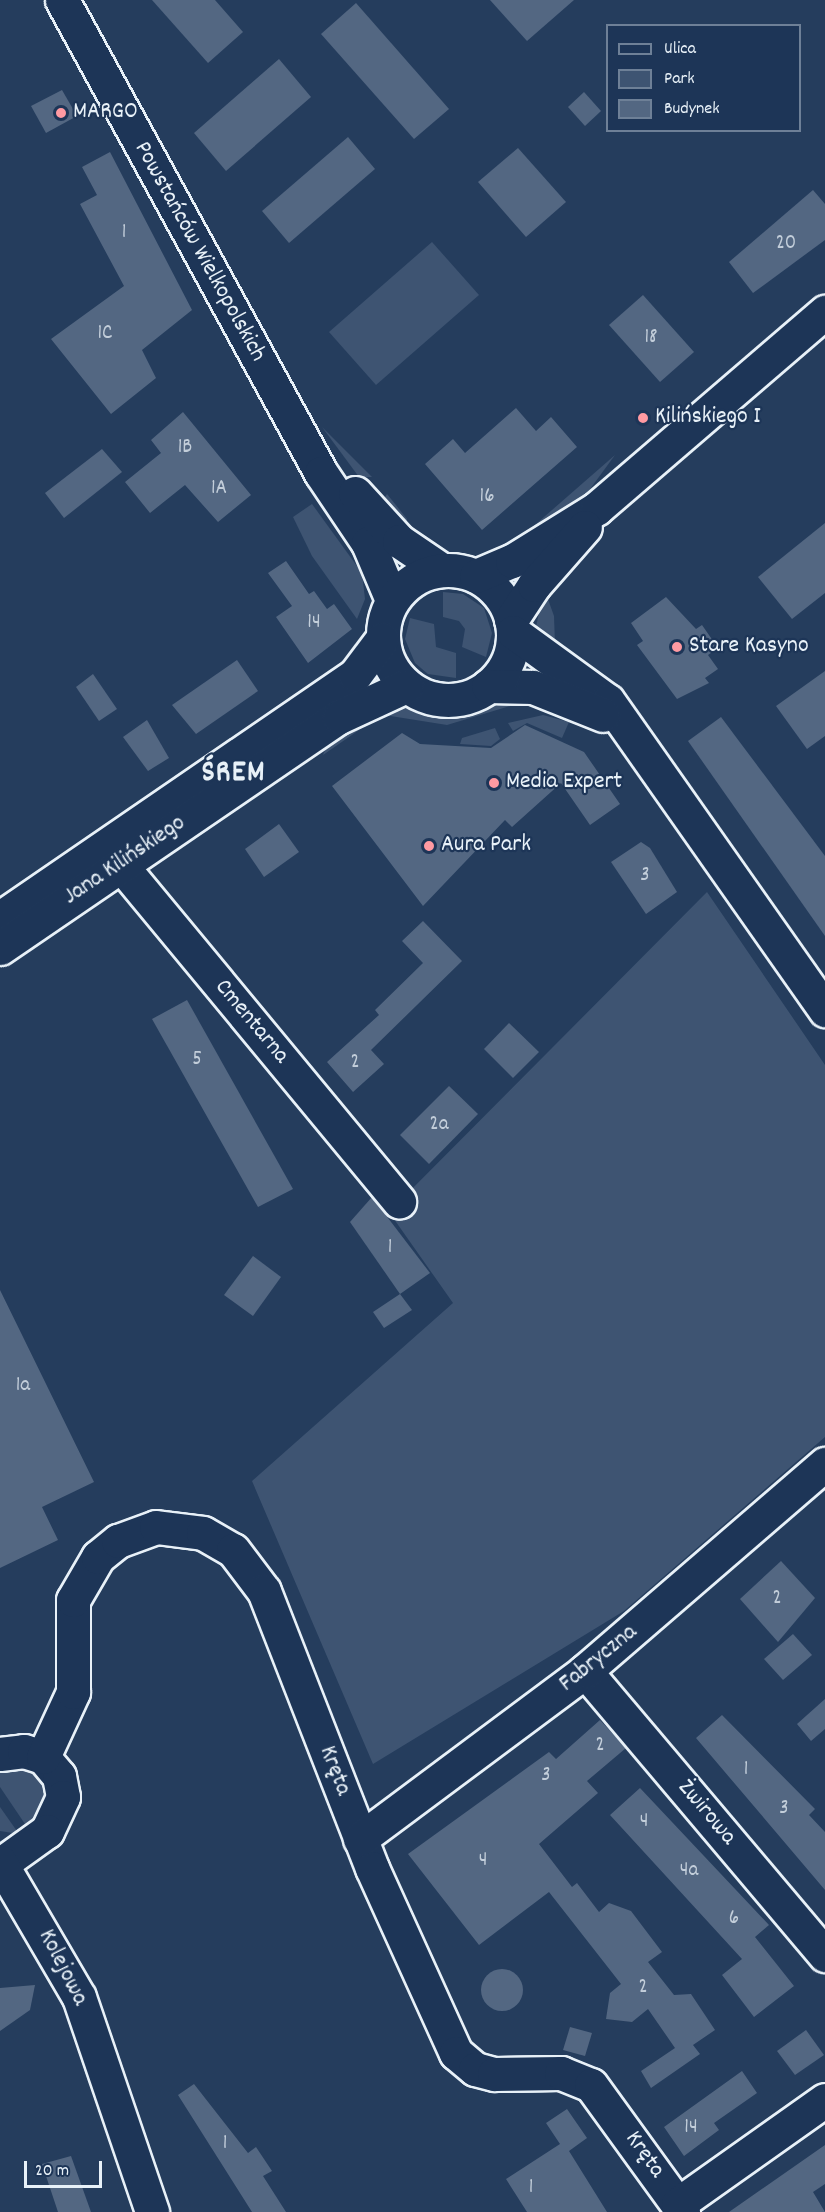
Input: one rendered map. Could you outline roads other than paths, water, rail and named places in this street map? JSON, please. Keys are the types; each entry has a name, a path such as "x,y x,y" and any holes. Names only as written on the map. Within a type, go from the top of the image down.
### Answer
{"street":[{"name":"Powstańców Wielkopolskich","path":"62,0 305,439 376,558 392,600"},
{"path":"476,576 512,561 597,508 825,312"},
{"name":"Powstańców Wielkopolskich","path":"305,439 399,541 442,570"},
{"path":"488,686 507,663 512,626 597,508"},
{"path":"619,720 533,687 488,686 447,700 406,686 389,665 382,639 392,600 413,579 442,570 476,576 499,594 512,626 601,695 619,720 825,1010"},
{"name":"Jana Kilińskiego","path":"0,948 116,851 355,675 382,639"},
{"name":"Jana Kilińskiego","path":"0,918 339,717 406,686"},
{"name":"Cmentarna","path":"116,851 399,1201"},
{"name":"Fabryczna","path":"360,1839 585,1671 825,1464"},
{"name":"Kręta","path":"43,1757 71,1703 70,1613 83,1576 107,1549 132,1533 186,1528 233,1550 257,1577 360,1839 456,2053 475,2069 494,2074 561,2073 591,2085 680,2208"},
{"name":"Żwirowa","path":"585,1671 825,1955"},
{"path":"0,1754 24,1750 43,1757 62,1785 59,1815 47,1832 1,1863"},
{"name":"Kolejowa","path":"1,1863 70,1977 110,2082 152,2212"},
{"path":"680,2208 825,2100"}],"place":[{"name":"MARGO","path":"61,113"},
{"name":"Kilińskiego I","path":"643,418"},
{"name":"Stare Kasyno","path":"677,647"},
{"name":"Media Expert","path":"494,783"},
{"name":"Aura Park","path":"429,846"}],"district":[{"name":"ŚREM","path":"234,775"}]}
